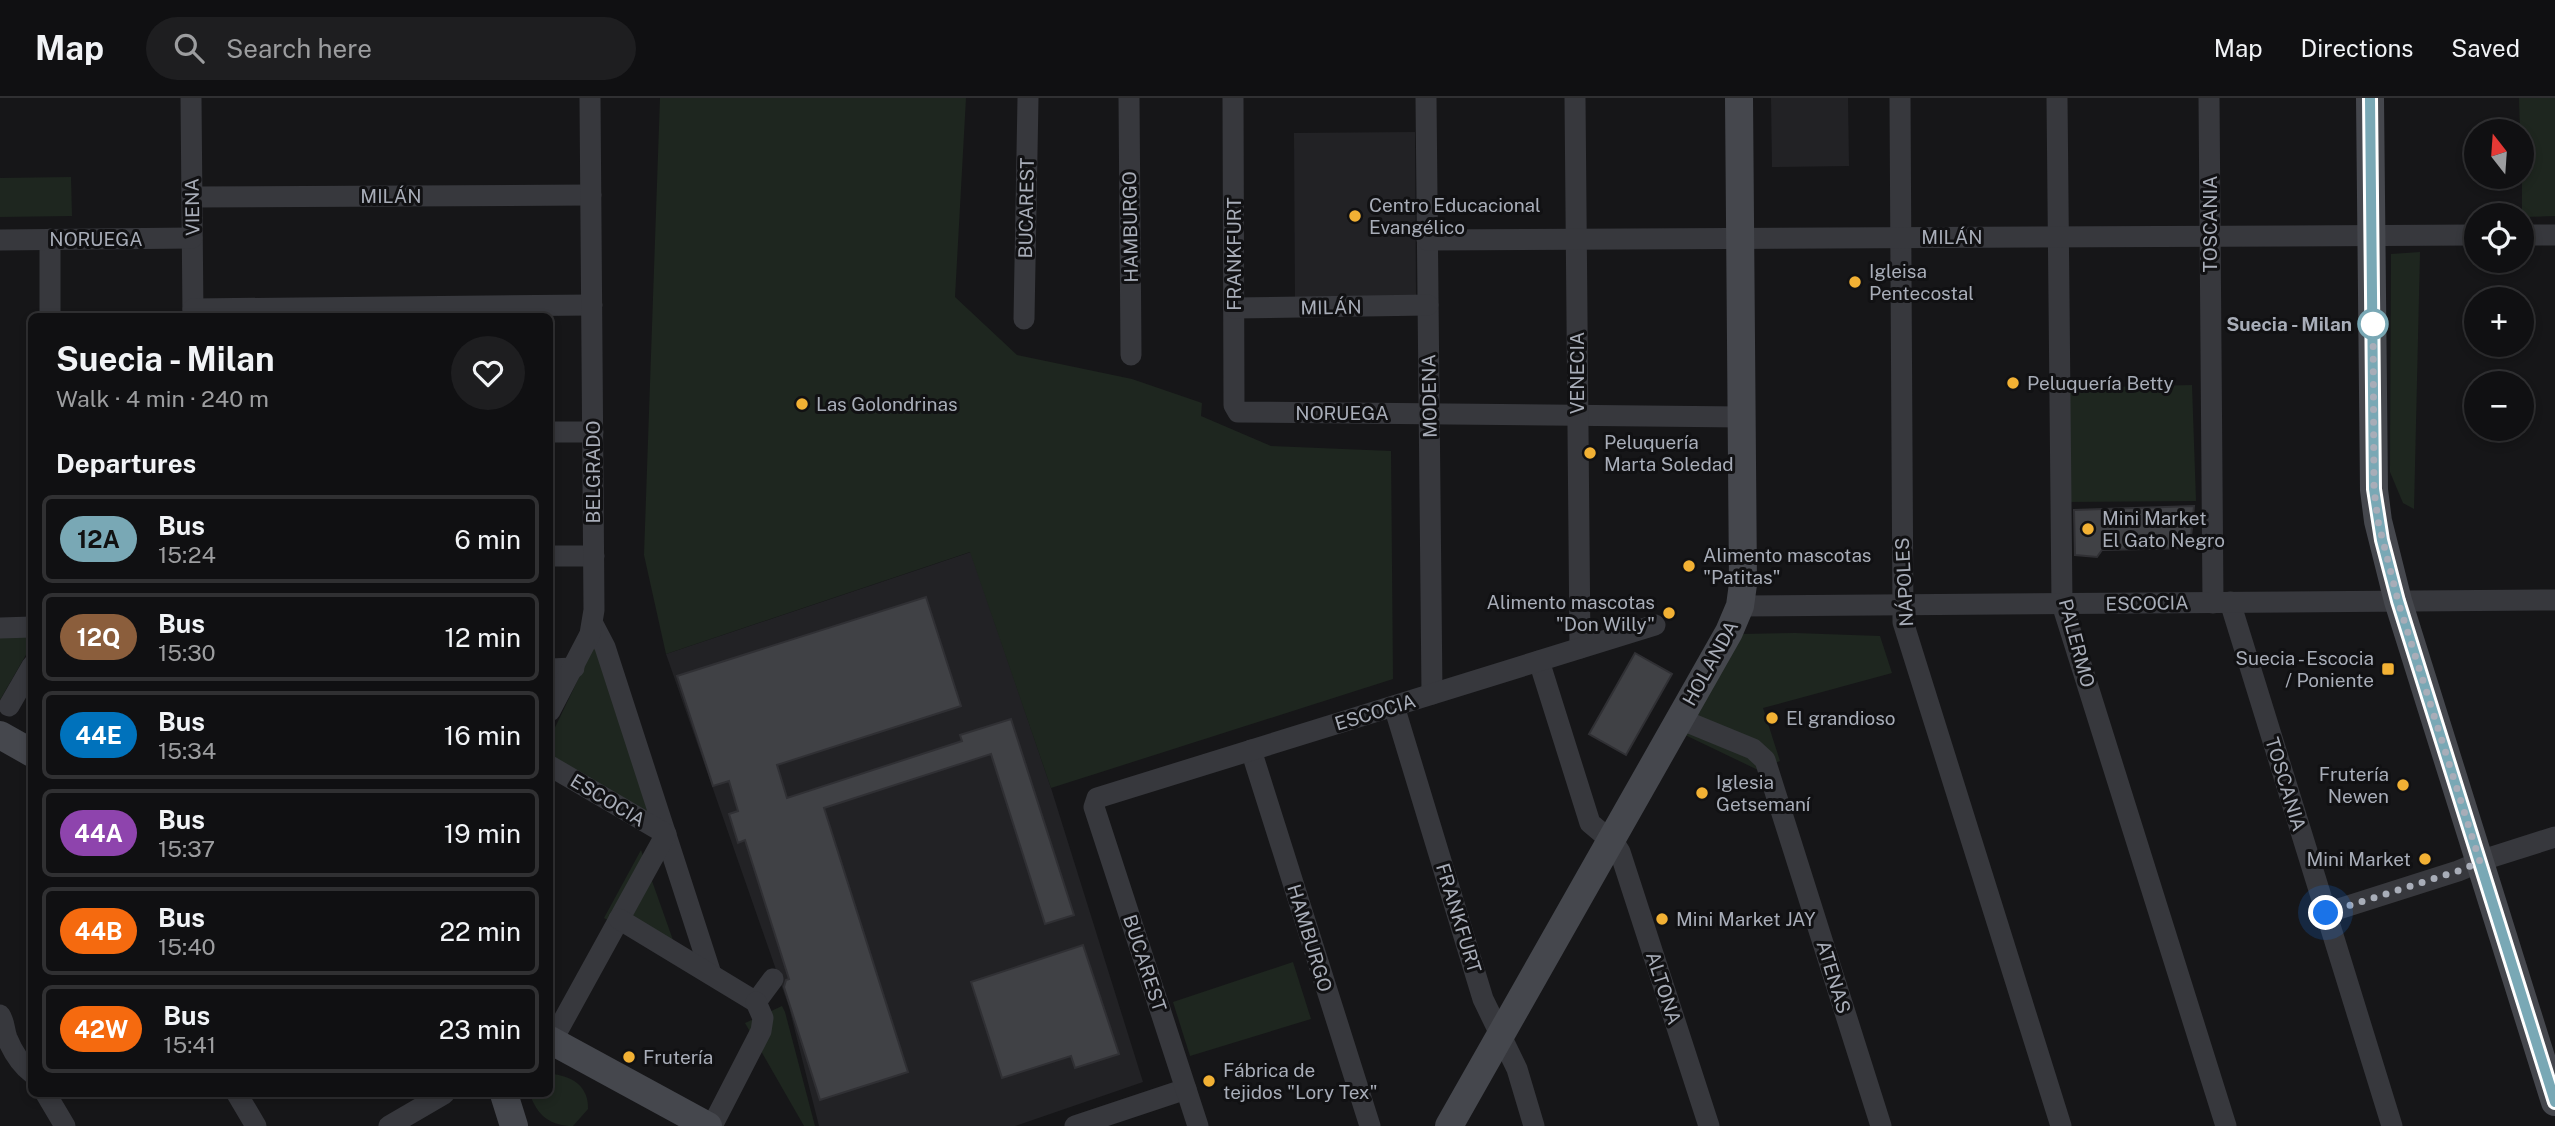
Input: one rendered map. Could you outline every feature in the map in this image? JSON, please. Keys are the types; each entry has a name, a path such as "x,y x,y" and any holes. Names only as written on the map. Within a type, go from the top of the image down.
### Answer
{"street":[{"name":"VIENA","path":"191,98 193,313"},
{"name":"BELGRADO","path":"590,98 593,624 605,648 711,974"},
{"name":"BUCAREST","path":"1024,319 1028,98"},
{"name":"HAMBURGO","path":"1129,98 1131,355"},
{"name":"FRANKFURT","path":"1233,98 1236,410"},
{"name":"MODENA","path":"1426,98 1432,694"},
{"name":"VENECIA","path":"1575,98 1580,648"},
{"name":"HOLANDA","path":"1449,1126 1729,632 1740,606 1743,584 1739,98"},
{"name":"NÁPOLES","path":"1900,98 1903,622 2062,1126"},
{"name":"PALERMO","path":"2057,98 2062,604 2226,1126"},
{"name":"TOSCANIA","path":"2209,98 2210,236 2222,603 2326,913 2392,1126"},
{"path":"2371,98 2374,489 2382,540 2398,601 2480,862 2548,1058 2555,1102"},
{"name":"MILÁN","path":"192,197 591,195"},
{"name":"MILÁN","path":"1427,240 2464,235"},
{"path":"2534,235 2555,235"},
{"name":"NORUEGA","path":"0,240 192,238"},
{"path":"50,239 50,313"},
{"path":"193,313 592,305"},
{"name":"MILÁN","path":"1234,308 1428,305"},
{"name":"NORUEGA","path":"1236,410 1742,417"},
{"path":"553,432 593,432"},
{"path":"553,556 594,556"},
{"name":"ESCOCIA","path":"1740,606 2555,600"},
{"path":"553,705 593,624"},
{"name":"ESCOCIA","path":"1095,800 1655,625"},
{"path":"0,628 28,627"},
{"name":"ALTONA","path":"1539,661 1590,822 1611,840 1623,861 1709,1126"},
{"path":"553,669 573,668"},
{"path":"9,706 28,673"},
{"name":"FRANKFURT","path":"1394,706 1483,999 1517,1069 1534,1126"},
{"name":"ATENAS","path":"1679,719 1753,749 1765,760 1881,1126"},
{"path":"0,735 28,751"},
{"name":"HAMBURGO","path":"1251,750 1370,1126"},
{"name":"ESCOCIA","path":"553,768 666,834"},
{"name":"BUCAREST","path":"1095,800 1098,820 1198,1126"},
{"path":"553,1036 666,834"},
{"path":"2326,913 2555,838"},
{"path":"553,1041 710,1126 761,1031 762,1018 756,1002 619,919"},
{"path":"756,1002 773,979"},
{"path":"2,1019 19,1033 28,1048"},
{"path":"2,1019 7,1039 28,1069"},
{"path":"1075,1126 1186,1089"},
{"path":"48,1097 65,1126"},
{"path":"239,1097 256,1126"},
{"path":"389,1126 438,1097"},
{"path":"505,1097 514,1126"}],"shaded area":[{"path":"660,98 966,98 955,297 1017,355 1132,379 1202,403 1201,416 1271,446 1391,451 1393,679 1051,788 970,552 666,654 644,555"},
{"path":"1771,98 1848,98 1849,166 1772,167"},
{"path":"2519,98 2555,98 2555,216 2534,217 2534,203 2522,203 2522,189 2534,189 2534,119 2520,119"},
{"name":"Centro Educacional Evangélico","path":"1415,132 1416,298 1295,299 1294,133"},
{"path":"71,177 72,216 0,217 0,178"},
{"path":"2420,252 2414,509 2403,503 2390,472 2391,254"},
{"path":"2192,385 2196,501 2066,502 2066,388"},
{"path":"971,552 1051,788 1143,1082 1015,1126 819,1126 789,1007 666,654"},
{"path":"0,634 28,634 28,651 0,700"},
{"path":"1742,634 1880,636 1892,673 1763,708 1780,761 1758,770 1683,734"},
{"path":"595,644 648,812 553,757 553,732"},
{"path":"641,850 679,957 604,918"},
{"path":"1293,962 1311,1019 1190,1056 1173,1002"},
{"path":"782,1006 815,1126 804,1126 745,1023"},
{"path":"553,1075 572,1079 577,1083 588,1101 588,1109 573,1126 552,1122 541,1114 531,1097 553,1097"}],"building":[{"path":"2194,506 2190,548 2102,550 2097,557 2075,555 2074,510"},
{"path":"926,597 961,706 777,765 787,798 962,741 960,735 1011,719 1074,915 1045,924 991,754 824,808 908,1072 820,1100 784,987 789,979 745,840 738,843 729,814 738,811 729,781 713,786 677,676"},
{"path":"1635,653 1672,674 1626,755 1589,734"},
{"path":"1083,945 1119,1054 1075,1068 1071,1056 1002,1078 971,982"}],"bus line":[{"name":"12A","path":"2370,98 2374,489 2378,521 2398,601 2555,1102"}],"place":[{"name":"Centro Educacional Evangélico","path":"1355,216"},
{"name":"Igleisa Pentecostal","path":"1855,282"},
{"name":"Suecia - Milan","path":"2373,324"},
{"name":"Peluquería Betty","path":"2013,383"},
{"name":"Las Golondrinas","path":"802,404"},
{"name":"Peluquería Marta Soledad","path":"1590,453"},
{"name":"Mini Market El Gato Negro","path":"2088,529"},
{"name":"Alimento mascotas \"Patitas\"","path":"1689,566"},
{"name":"Alimento mascotas \"Don Willy\"","path":"1669,613"},
{"name":"Suecia - Escocia / Poniente","path":"2388,669"},
{"name":"El grandioso","path":"1772,718"},
{"name":"Frutería Newen","path":"2403,785"},
{"name":"Iglesia Getsemaní","path":"1702,793"},
{"name":"Mini Market","path":"2425,859"},
{"name":"Mini Market JAY","path":"1662,919"},
{"name":"Frutería","path":"629,1057"},
{"name":"Fábrica de tejidos \"Lory Tex\"","path":"1209,1081"}],"route":[{"path":"2326,913 2480,862 2398,601 2378,521 2374,489 2373,324"}]}
